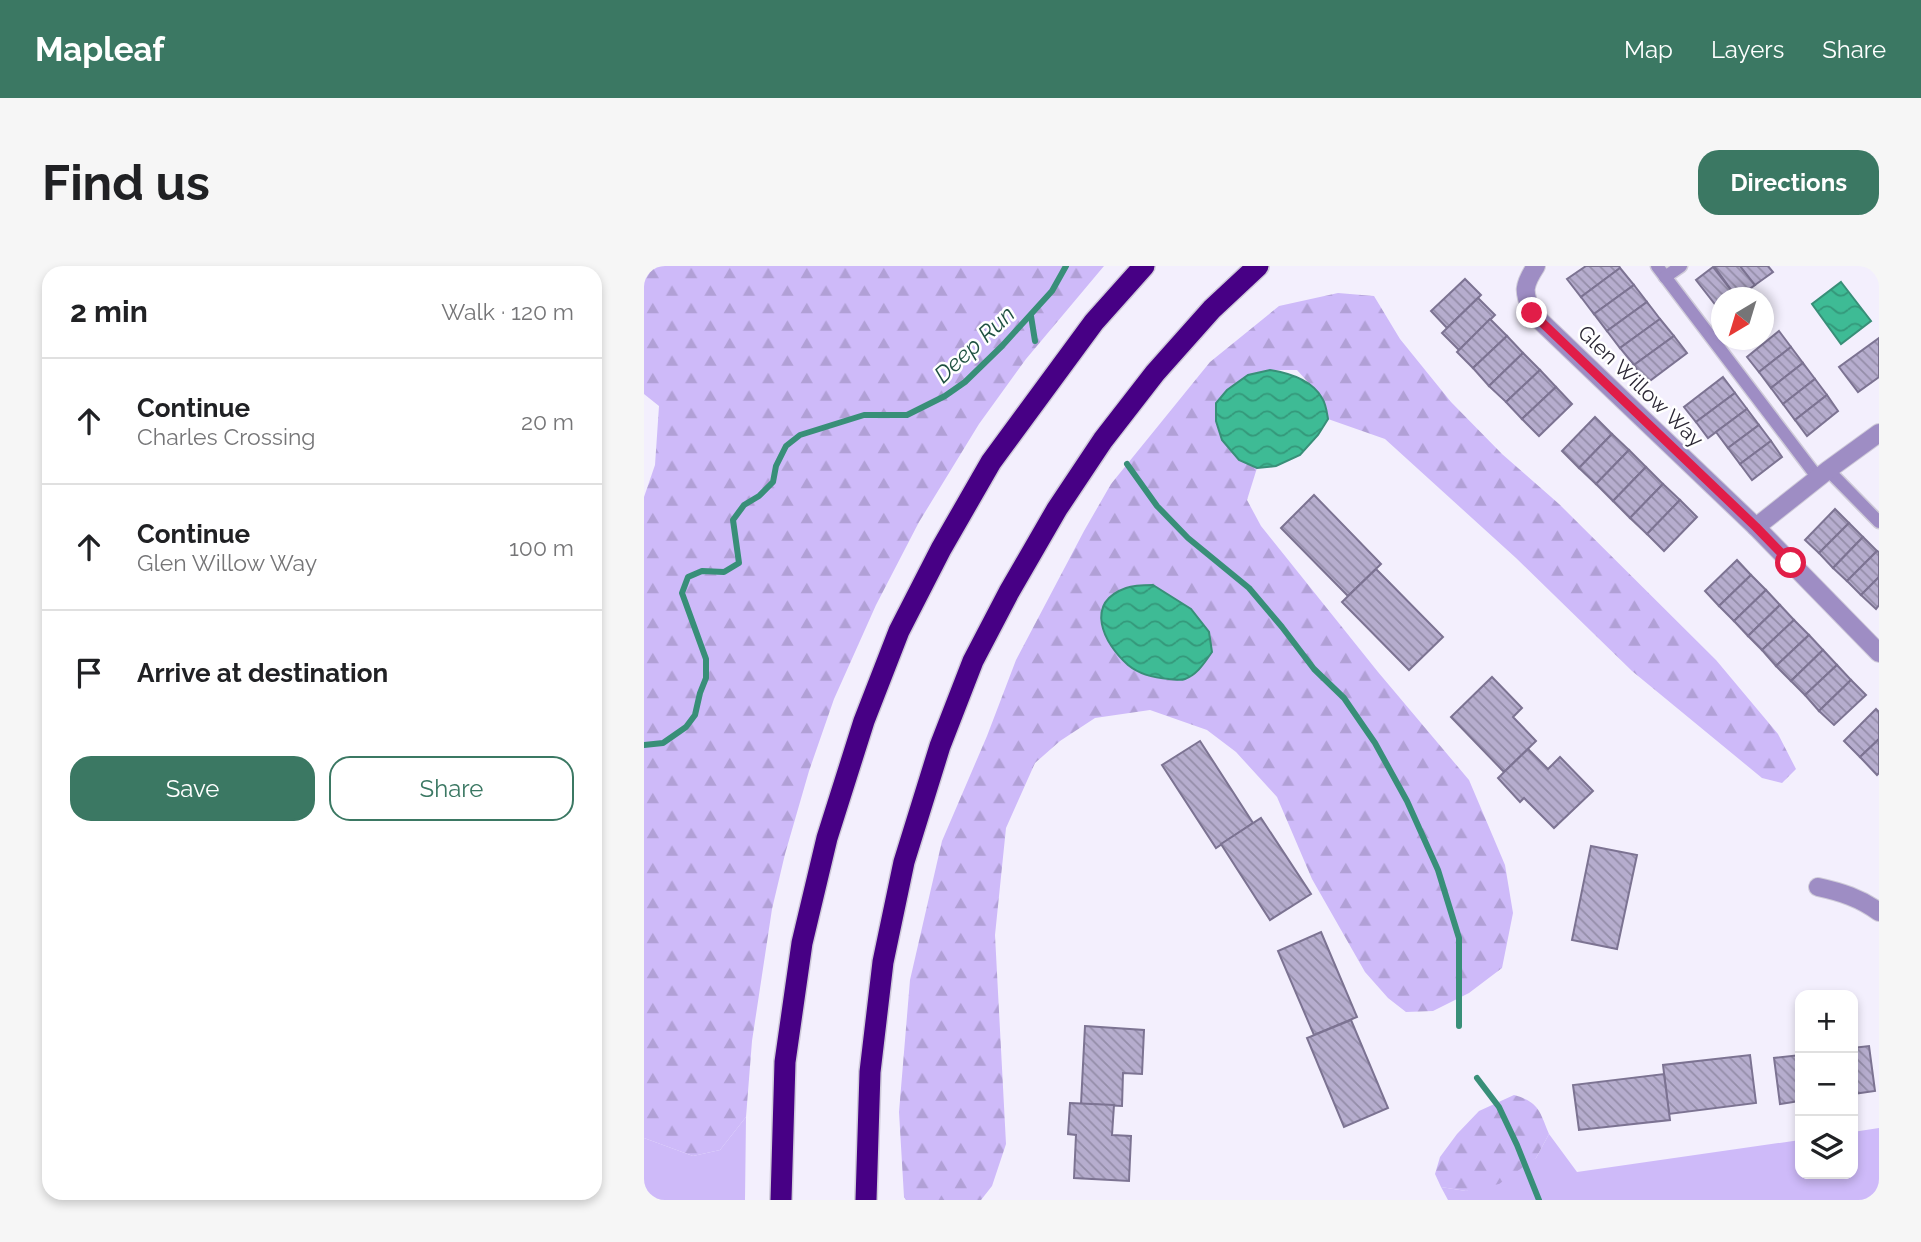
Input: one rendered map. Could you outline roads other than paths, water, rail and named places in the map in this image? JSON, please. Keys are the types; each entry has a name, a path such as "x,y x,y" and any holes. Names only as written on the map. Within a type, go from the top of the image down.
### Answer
{"highway":[{"path":"781,1200 785,1062 802,943 827,838 864,721 899,632 941,548 991,462 1094,322 1144,266"},
{"path":"866,1200 870,1072 883,961 904,862 940,746 973,662 1057,509 1103,440 1155,373 1212,309 1258,266"}],"street":[{"name":"Glen Willow Way","path":"1536,266 1526,281 1525,296 1532,313 1756,527 1879,653"},
{"path":"1756,527 1879,433"},
{"path":"1818,887 1843,892 1879,912"}],"lane":[{"path":"1657,266 1823,474 1879,522"},
{"path":"1665,277 1681,266"}],"water":[{"path":"1841,282 1871,321 1841,344 1812,304"},
{"path":"1270,370 1292,375 1312,386 1323,400 1328,419 1300,455 1276,466 1257,468 1239,460 1222,440 1216,421 1216,403 1227,390 1248,375"},
{"path":"1153,585 1191,609 1209,632 1212,652 1197,671 1185,679 1158,678 1137,671 1119,656 1105,635 1102,613 1105,603 1113,595 1129,587"}],"waterway":[{"name":"Deep Run","path":"644,745 663,743 686,727 695,715 706,678 706,659 682,593 688,577 702,571 724,572 739,563 733,520 744,505 759,496 773,482 776,466 786,446 800,435 864,415 907,415 945,396 965,382 1002,346 1052,291 1066,266"},
{"path":"1031,316 1035,341"},
{"path":"1127,464 1157,506 1188,538 1249,588 1314,669 1344,698 1375,743 1407,801 1438,870 1459,938 1459,1026"},
{"path":"1477,1078 1499,1107 1539,1200"}]}
